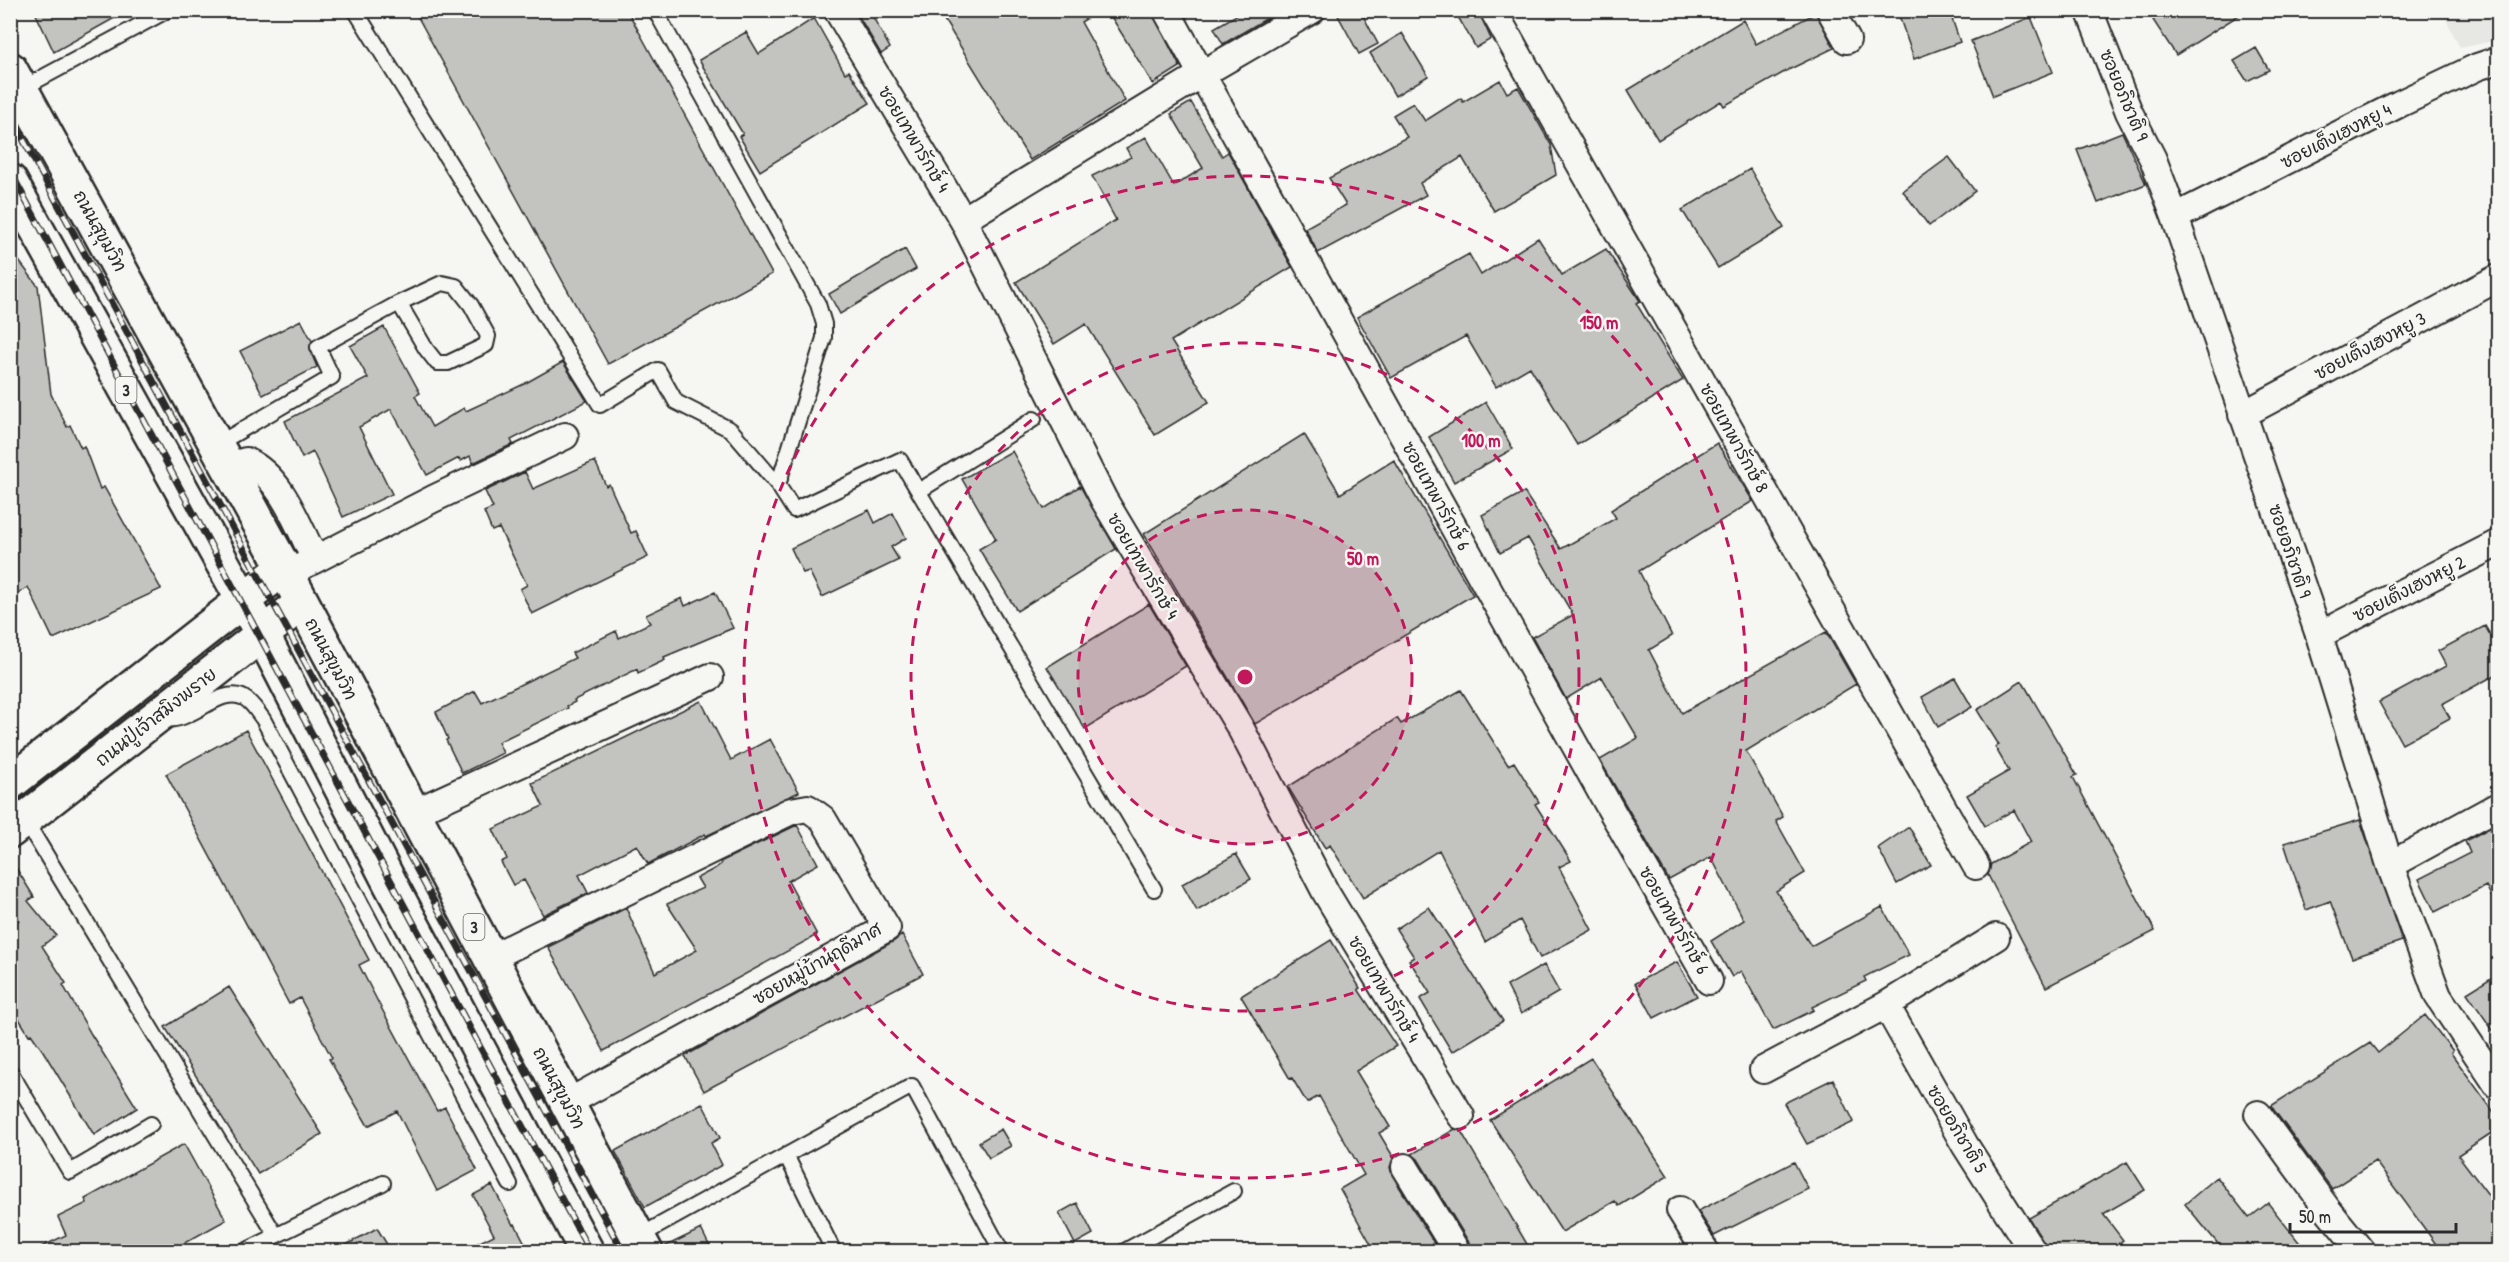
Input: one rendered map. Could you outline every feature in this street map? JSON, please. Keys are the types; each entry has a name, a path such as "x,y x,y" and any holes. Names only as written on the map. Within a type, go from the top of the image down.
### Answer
{"main road":[{"name":"ถนนสุขุมวิท","path":"16,79 222,455 295,567 302,603 642,1244"},
{"name":"3","path":"10,181 262,634 390,883 587,1251"},
{"path":"10,783 242,599 295,567"},
{"name":"ถนนปู่เจ้าสมิงพราย","path":"18,826 302,603"}],"street":[{"name":"ซอยเทพารักษ์ 4","path":"837,10 963,220 1104,500 1241,729 1326,893 1461,1116"},
{"name":"ซอยเทพารักษ์ 6","path":"1166,10 1606,801 1709,981"},
{"path":"963,220 1202,74 1312,10"},
{"name":"ซอยเทพารักษ์ 8","path":"1492,10 1976,866"},
{"path":"1830,10 1847,40"},
{"name":"ซอยอภิชาติ 9","path":"2089,10 2129,112 2153,159 2175,217 2319,635 2390,865 2438,996 2499,1086"},
{"name":"ซอยเต็งเฮงหยู 4","path":"2175,217 2399,104 2477,67 2499,60"},
{"name":"ซอยเต็งเฮงหยู 3","path":"2242,415 2499,278"},
{"path":"295,567 565,436"},
{"name":"ซอยเต็งเฮงหยู 2","path":"2319,635 2499,543"},
{"path":"413,813 710,677"},
{"path":"2390,865 2499,806"},
{"name":"ซอยหมู่บ้านฤดีมาศ","path":"490,958 791,811 808,808 823,819 887,928 567,1103"},
{"path":"1763,1070 1886,1005 1996,937"},
{"name":"ซอยอภิชาติ 5","path":"1886,1005 1965,1145 2033,1251"},
{"path":"2258,1114 2328,1210 2362,1251"},
{"path":"1405,1167 1457,1251"},
{"path":"1680,1210 1706,1251"}],"lane":[{"path":"16,79 168,10"},
{"path":"355,10 600,405 657,370 676,402 731,430 778,486 794,510 900,460 1154,889"},
{"path":"655,10 818,304 824,324 824,338 778,486"},
{"path":"222,455 332,377 318,347 399,303 442,283 456,286 471,304 488,336 486,345 448,363 438,363 426,349 399,303"},
{"path":"919,491 1034,419"},
{"path":"157,717 170,720 182,718 213,702 233,695 245,698 263,719 510,1184"},
{"path":"18,826 275,1234"},
{"path":"10,1071 70,1172 151,1124"},
{"path":"642,1244 786,1155 912,1086 1002,1251"},
{"path":"786,1155 834,1251"},
{"path":"243,1251 383,1183"},
{"path":"1123,1251 1234,1191"}],"shaded area":[{"path":"2442,11 2498,11 2498,40 2460,48"}],"building":[{"path":"34,10 129,10 54,52"},
{"path":"414,10 627,10 772,274 608,364"},
{"path":"855,10 869,10 890,48 881,54"},
{"path":"938,10 1100,10 1081,22 1125,101 1030,160"},
{"path":"1107,10 1151,10 1180,67 1153,84"},
{"path":"1245,10 1281,10 1223,44 1214,28"},
{"path":"1335,10 1360,10 1378,44 1359,54"},
{"path":"1454,10 1478,10 1491,39 1476,48"},
{"path":"1897,10 1949,10 1960,42 1914,59"},
{"path":"2169,10 2247,10 2176,55 2153,20"},
{"path":"1816,13 1834,48 1788,70 1724,106 1721,101 1658,140 1628,90 1743,20 1756,44"},
{"path":"2031,17 2053,72 1993,96 1971,41"},
{"path":"814,18 845,73 849,71 870,103 760,171 739,136 743,134 699,60 746,32 759,54"},
{"path":"1402,33 1428,76 1395,96 1370,53"},
{"path":"2256,48 2269,70 2247,81 2234,61"},
{"path":"1500,80 1507,93 1518,87 1551,145 1556,175 1494,211 1462,157 1420,183 1426,195 1318,253 1305,228 1346,205 1329,178 1407,137 1393,115 1413,103 1425,121 1461,98 1463,102"},
{"path":"1191,102 1222,156 1228,152 1292,267 1171,341 1209,402 1155,435 1086,324 1054,344 1016,282 1116,220 1092,176 1131,157 1126,148 1146,137 1174,186 1203,168 1171,114"},
{"path":"2122,132 2146,184 2098,203 2077,150"},
{"path":"1949,157 1975,191 1929,226 1903,191"},
{"path":"1750,169 1784,228 1718,268 1682,210"},
{"path":"1538,238 1562,275 1606,249 1640,301 1636,303 1683,380 1577,445 1530,367 1496,387 1466,336 1391,378 1357,317 1469,254 1481,275"},
{"path":"10,249 38,286 51,394 67,427 70,425 81,448 84,446 100,489 104,487 161,589 53,639 28,587 10,599"},
{"path":"905,249 916,269 840,314 829,294"},
{"path":"301,320 312,341 310,350 317,367 263,395 240,351"},
{"path":"384,327 420,393 415,396 432,427 464,408 466,411 524,384 563,362 587,401 511,440 513,444 473,463 470,456 461,461 459,458 427,475 391,409 359,427 392,494 343,517 313,452 302,458 285,421 368,378 350,346"},
{"path":"1486,402 1513,449 1454,482 1429,437"},
{"path":"1304,434 1340,494 1394,460 1473,595 1255,724 1144,534"},
{"path":"1717,443 1753,501 1639,571 1672,636 1649,650 1682,713 1826,632 1856,684 1746,751 1783,817 1776,821 1805,873 1776,891 1811,946 1882,907 1909,955 1864,977 1866,981 1812,1007 1814,1010 1773,1030 1741,971 1732,977 1711,941 1744,920 1711,857 1669,880 1600,760 1638,738 1602,677 1566,699 1532,637 1573,615 1528,538 1500,553 1482,515 1524,492 1561,549 1616,518 1611,510"},
{"path":"1012,451 1044,509 1080,486 1116,549 1017,611 979,549 996,539 962,479"},
{"path":"595,461 606,486 609,484 631,533 636,531 648,557 532,614 520,589 527,585 499,528 492,531 484,512 493,508 485,491 525,472 533,489"},
{"path":"869,510 875,523 893,513 906,538 891,547 899,560 822,597 809,571 803,573 791,548"},
{"path":"715,592 733,628 664,657 665,660 638,673 637,669 574,700 575,702 567,706 568,708 498,742 503,753 462,773 436,712 475,691 482,703 575,658 572,653 616,631 619,638 650,623 646,615 682,598 685,606"},
{"path":"1149,604 1186,666 1085,729 1047,667"},
{"path":"2485,626 2499,650 2499,673 2442,704 2450,718 2402,744 2379,702 2446,666 2438,651"},
{"path":"1955,678 1972,707 1938,727 1922,697"},
{"path":"2022,681 2077,775 2073,777 2155,931 2046,987 1988,875 1991,864 2031,842 2014,810 1985,826 1967,795 2009,771 1995,747 1999,745 1977,710"},
{"path":"1461,690 1508,765 1514,762 1539,802 1535,804 1571,861 1559,867 1592,930 1540,958 1520,920 1485,942 1439,850 1363,898 1330,845 1325,848 1288,787 1397,718 1401,724"},
{"path":"701,701 731,760 770,739 799,792 706,836 705,834 648,864 637,845 579,875 588,893 543,915 524,880 513,885 501,862 507,859 493,829 543,806 532,783"},
{"path":"246,730 369,960 359,965 378,1002 437,1111 445,1107 477,1170 437,1191 397,1111 368,1126 329,1059 332,1058 300,998 289,1004 166,774"},
{"path":"2360,820 2402,941 2352,958 2330,901 2306,910 2284,843"},
{"path":"2499,823 2499,911 2486,886 2435,912 2419,879 2470,853 2465,841"},
{"path":"797,825 818,864 788,881 817,935 604,1051 548,947 626,908 655,973 697,950 667,904 703,888 697,878 714,869 721,864 720,862"},
{"path":"1909,827 1931,865 1897,884 1878,848"},
{"path":"1236,854 1251,879 1197,911 1182,884"},
{"path":"10,858 34,897 28,901 56,935 42,946 66,983 63,985 91,1034 137,1108 94,1135 43,1051 31,1034 29,1035 10,1004 10,926 19,920 13,910 10,911"},
{"path":"1429,907 1503,1021 1452,1052 1420,999 1430,993 1409,960 1414,957 1396,929"},
{"path":"902,935 923,974 704,1091 685,1056"},
{"path":"1331,940 1360,988 1358,989 1396,1046 1356,1071 1390,1127 1379,1133 1394,1158 1390,1167 1392,1175 1439,1251 1375,1251 1340,1189 1364,1175 1319,1096 1307,1103 1292,1078 1290,1079 1241,996"},
{"path":"1677,962 1697,996 1654,1018 1635,983"},
{"path":"1544,965 1559,992 1521,1014 1507,986"},
{"path":"2499,973 2499,1039 2467,993"},
{"path":"229,987 322,1134 258,1174 165,1027"},
{"path":"2425,1015 2453,1051 2451,1053 2499,1119 2499,1128 2458,1155 2499,1209 2499,1251 2441,1251 2375,1161 2332,1189 2271,1106 2370,1043 2378,1053"},
{"path":"1591,1058 1668,1176 1619,1206 1615,1201 1562,1232 1490,1120"},
{"path":"1833,1079 1854,1122 1807,1144 1784,1103"},
{"path":"702,1103 720,1138 711,1143 722,1165 645,1207 615,1151"},
{"path":"1001,1129 1011,1146 989,1158 979,1142"},
{"path":"1455,1129 1461,1131 1531,1251 1472,1251 1470,1244 1418,1159 1412,1154"},
{"path":"184,1144 226,1220 170,1251 33,1251 66,1235 58,1217 87,1203 85,1199"},
{"path":"1794,1162 1808,1189 1714,1236 1698,1211"},
{"path":"2127,1162 2145,1190 2103,1214 2123,1240 2108,1251 2048,1251 2029,1218"},
{"path":"2217,1177 2249,1218 2268,1203 2306,1251 2224,1251 2185,1204"},
{"path":"492,1185 529,1251 462,1251 494,1235 473,1195"},
{"path":"1077,1203 1093,1234 1075,1244 1059,1213"},
{"path":"377,1228 391,1251 335,1251"},
{"path":"701,1229 712,1251 665,1251 664,1247"}],"railway":[{"path":"10,115 623,1252"},
{"path":"10,171 590,1252"}]}
